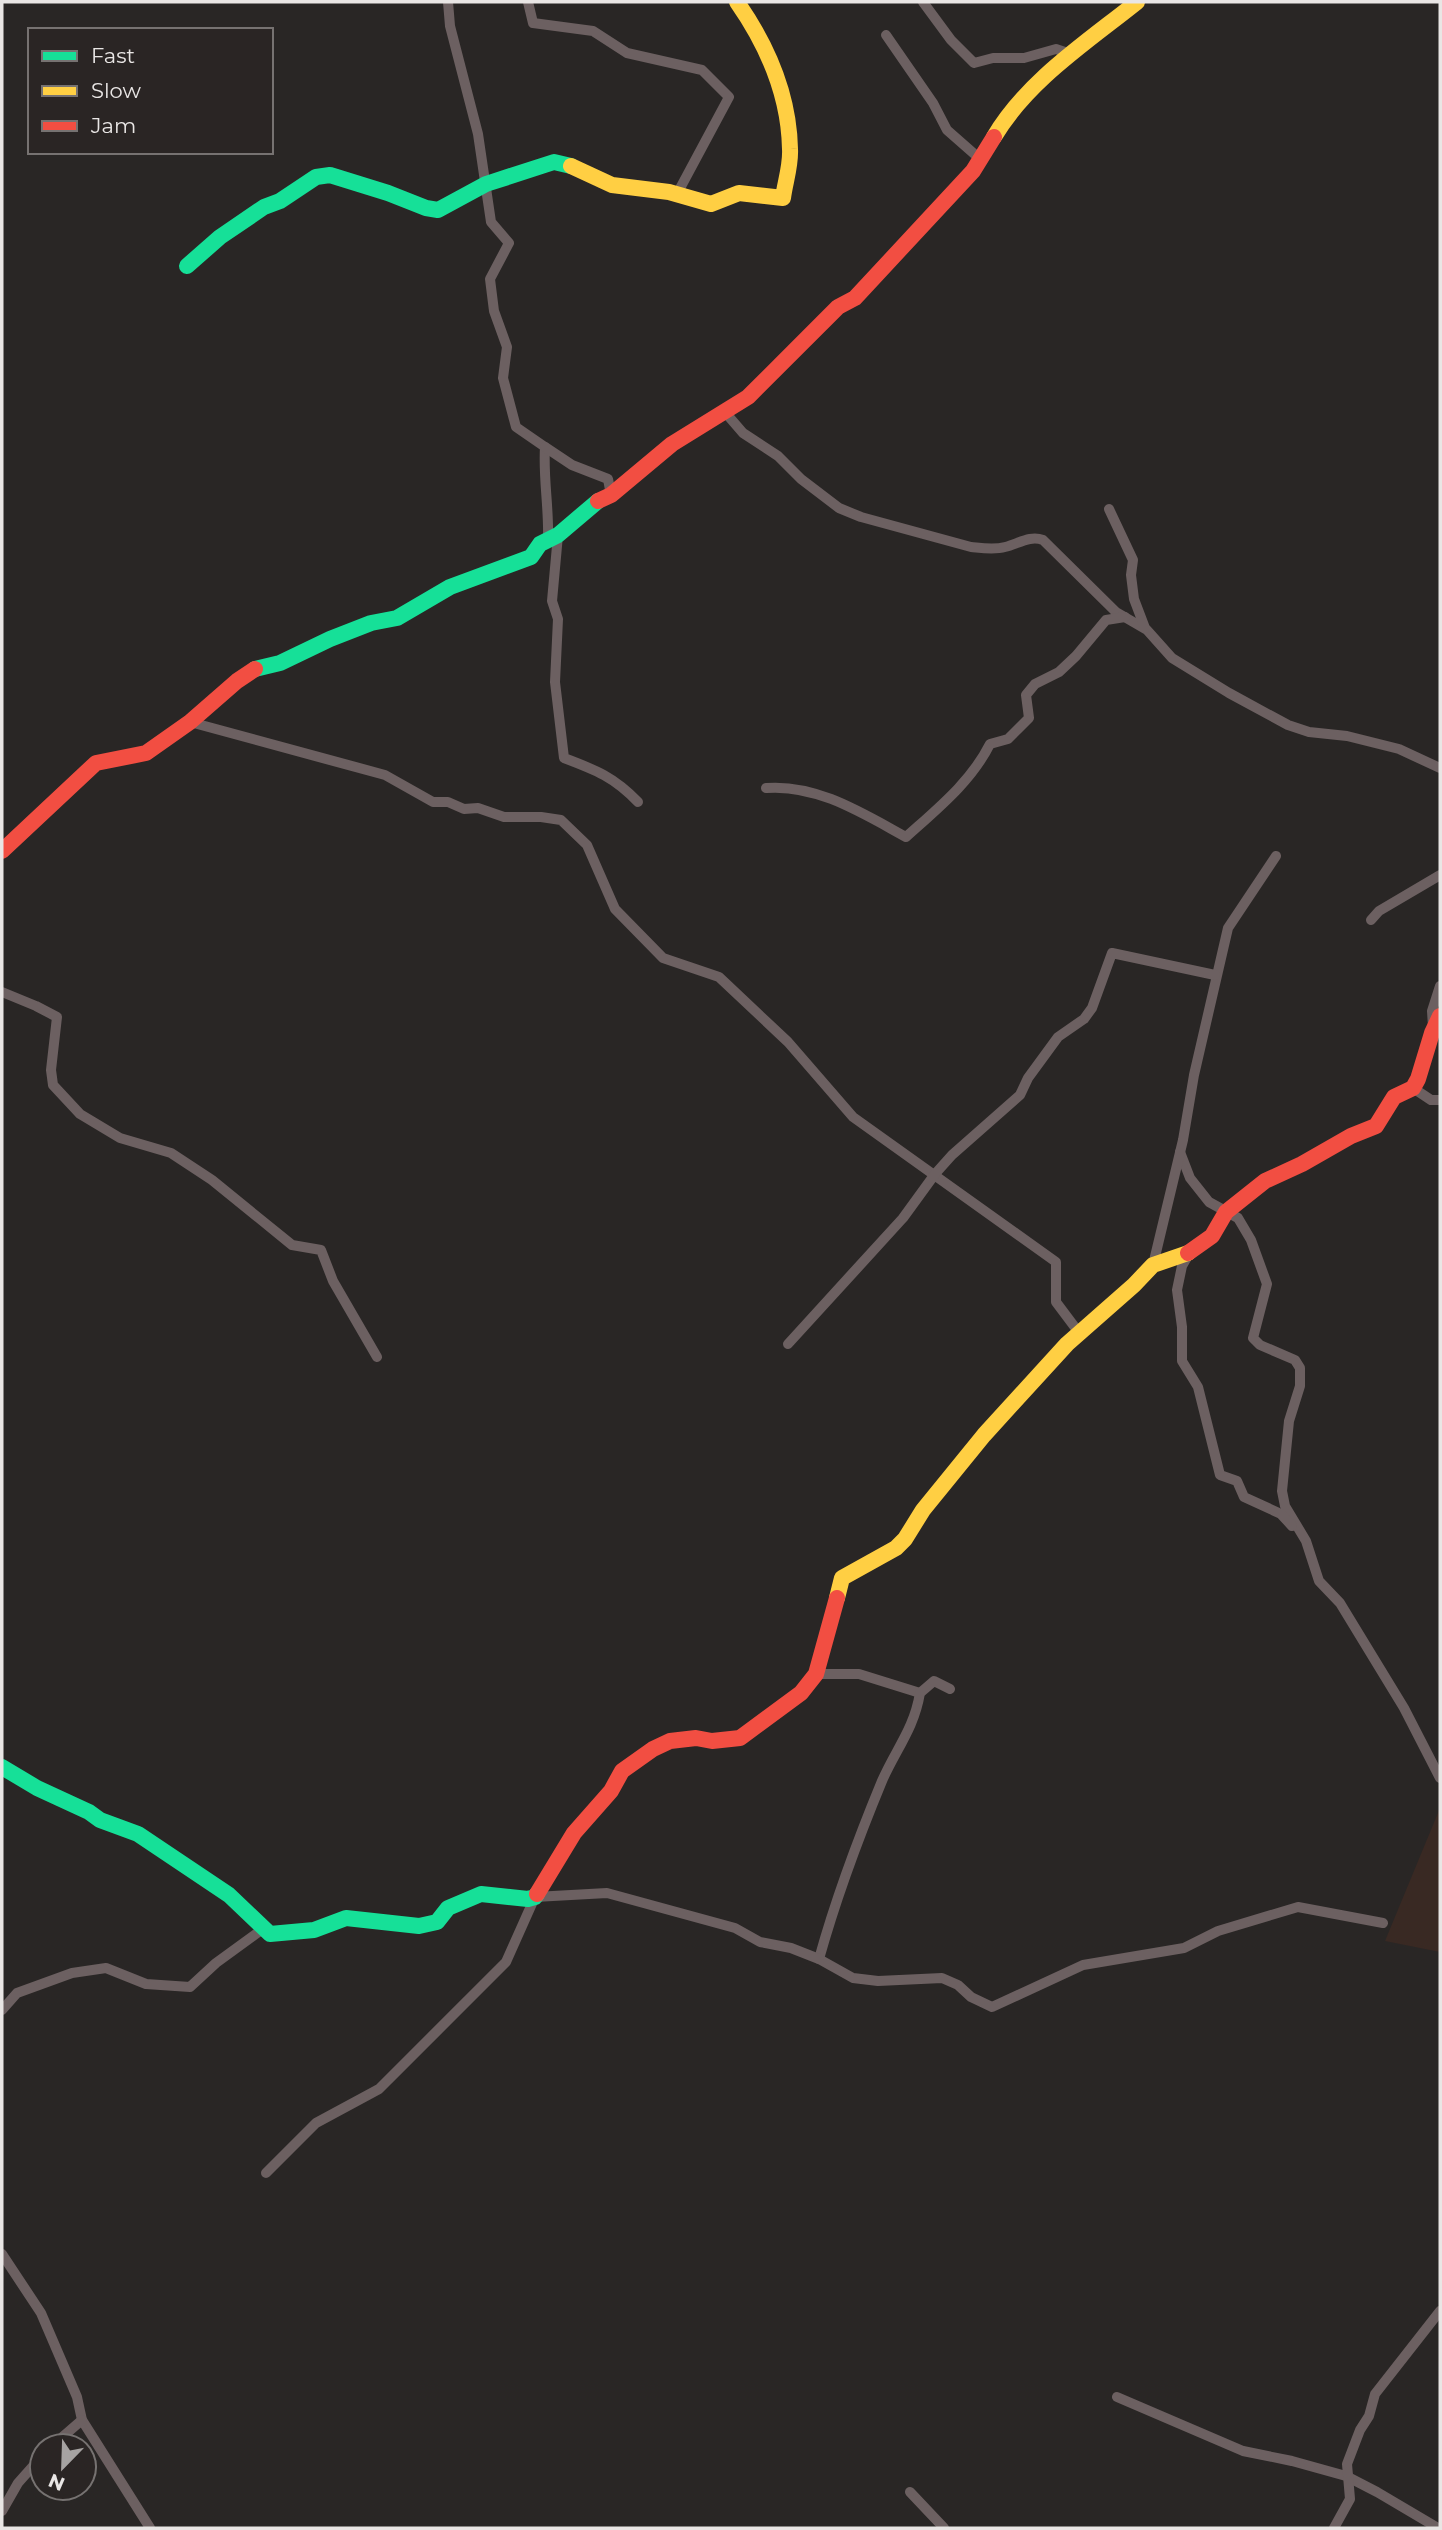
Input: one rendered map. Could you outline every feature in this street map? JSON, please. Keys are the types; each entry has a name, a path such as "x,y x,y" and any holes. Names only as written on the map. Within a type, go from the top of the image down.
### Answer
{"street":[{"path":"449,2 450,26 478,134 491,222 509,243 490,279 494,311 507,347 503,378 516,427 572,465 608,479 611,495"},
{"path":"527,2 533,23 593,31 627,53 702,70 729,97 677,194"},
{"path":"187,266 220,237 264,207 280,201 316,177 330,175 438,210 486,184 554,162 577,167 612,185 677,194 711,204 739,193 783,198 791,146 779,83 756,27 737,2"},
{"path":"923,2 937,23 974,63 993,58 1024,58 1056,49 1072,54"},
{"path":"2,851 96,763 146,753 190,722 237,681 257,668 280,663 371,623 397,618 450,587 531,557 540,544 594,503 611,495 672,444 748,397 838,307 855,298 973,171 1012,111 1072,54 1137,2"},
{"path":"886,35 933,103 947,130 980,159"},
{"path":"723,411 743,433 778,456 800,479 839,508 861,517 971,547 1004,547 1030,539 1043,540 1110,606 1145,628 1172,658 1190,670 1288,724 1309,732 1347,736 1399,749 1440,768"},
{"path":"545,447 543,468 548,519 553,536 552,601 558,619 555,682 564,758 610,776 638,802"},
{"path":"1110,509 1133,560 1131,575 1134,599 1145,628"},
{"path":"766,788 807,790 860,812 906,837 948,800 983,759 990,744 1008,739 1029,718 1027,695 1035,684 1059,672 1106,621 1125,617"},
{"path":"190,722 386,775 433,803 449,802 464,810 478,808 504,817 561,820 587,845 615,909 663,957 719,977 788,1042 853,1117 1056,1262 1056,1302 1080,1334"},
{"path":"1153,1265 1180,1152 1215,975 1228,928 1276,856"},
{"path":"1371,920 1379,911 1440,875"},
{"path":"788,1344 903,1218 952,1155 1020,1095 1028,1077 1058,1037 1084,1019 1092,1008 1112,953 1215,975"},
{"path":"266,2173 316,2123 379,2089 506,1962 536,1897 574,1833 611,1791 622,1771 653,1749 670,1741 696,1738 729,1740 748,1734 801,1693 816,1674 842,1578 895,1548 905,1539 923,1510 984,1435 1067,1344 1153,1265 1190,1252 1212,1236 1226,1212 1265,1181 1351,1136 1376,1126 1394,1097 1413,1088 1420,1079 1437,1021 1432,1011 1440,986"},
{"path":"2,992 57,1017 51,1070 53,1085 80,1114 120,1138 171,1153 212,1180 292,1245 321,1250 333,1281 377,1357"},
{"path":"1413,1088 1431,1100 1440,1100"},
{"path":"1180,1152 1190,1178 1209,1202 1238,1218 1251,1240 1267,1284 1253,1338 1260,1345 1295,1360 1300,1368 1300,1386 1289,1421 1282,1491 1286,1506 1306,1541 1319,1581 1340,1603 1404,1708 1440,1778"},
{"path":"1190,1252 1182,1266 1177,1290 1182,1327 1182,1361 1198,1387 1220,1475 1237,1481 1244,1497 1281,1514 1306,1541"},
{"path":"816,1674 859,1674 920,1693"},
{"path":"819,1959 860,1834 886,1773 916,1716 920,1693 934,1681 950,1689"},
{"path":"2,1767 100,1820 138,1834 229,1895 270,1934 314,1930 346,1919 419,1926 437,1922 448,1908 481,1894 528,1899 607,1894 735,1928 760,1942 791,1948 819,1959 853,1978 878,1981 942,1978 992,2007 1083,1965 1184,1948 1218,1931 1298,1907 1383,1923"},
{"path":"2,2010 18,1993 72,1973 106,1968 146,1984 190,1987 216,1963 264,1928"},
{"path":"2,2254 41,2313 77,2397 82,2420 150,2528"},
{"path":"1334,2528 1350,2500 1346,2465 1376,2394 1440,2311"},
{"path":"1117,2397 1243,2451 1346,2476 1438,2528"},
{"path":"68,2432 82,2420"},
{"path":"2,2511 18,2483 28,2472"},
{"path":"910,2492 944,2528"}],"shaded area":[{"path":"1440,1808 1440,1952 1385,1941"}],"traffic: fast":[{"path":"187,266 220,237 264,207 280,201 316,177 330,175 438,210 486,184 554,162 571,166"},
{"path":"255,669 280,663 371,623 397,618 450,587 531,557 540,544 558,535 598,501"},
{"path":"2,1767 100,1820 138,1834 229,1895 270,1934 314,1930 346,1918 419,1926 437,1922 448,1908 481,1894 528,1899 537,1894"}],"traffic: slow":[{"path":"571,166 612,185 669,192 711,204 739,193 783,198 790,155 786,110 767,53 737,2"},
{"path":"994,137 1023,98 1041,80 1137,2"},
{"path":"837,1598 842,1578 896,1548 905,1539 923,1510 984,1435 1067,1344 1153,1265 1188,1253"}],"traffic: jam":[{"path":"598,501 611,495 672,444 748,397 838,307 855,298 973,171 994,137"},
{"path":"2,851 96,763 146,753 190,722 255,669"},
{"path":"1188,1253 1212,1236 1226,1212 1265,1181 1351,1136 1376,1126 1394,1097 1413,1088 1440,1016"},
{"path":"537,1894 574,1833 611,1791 622,1771 653,1749 670,1741 740,1738 801,1693 816,1674 837,1598"}]}
